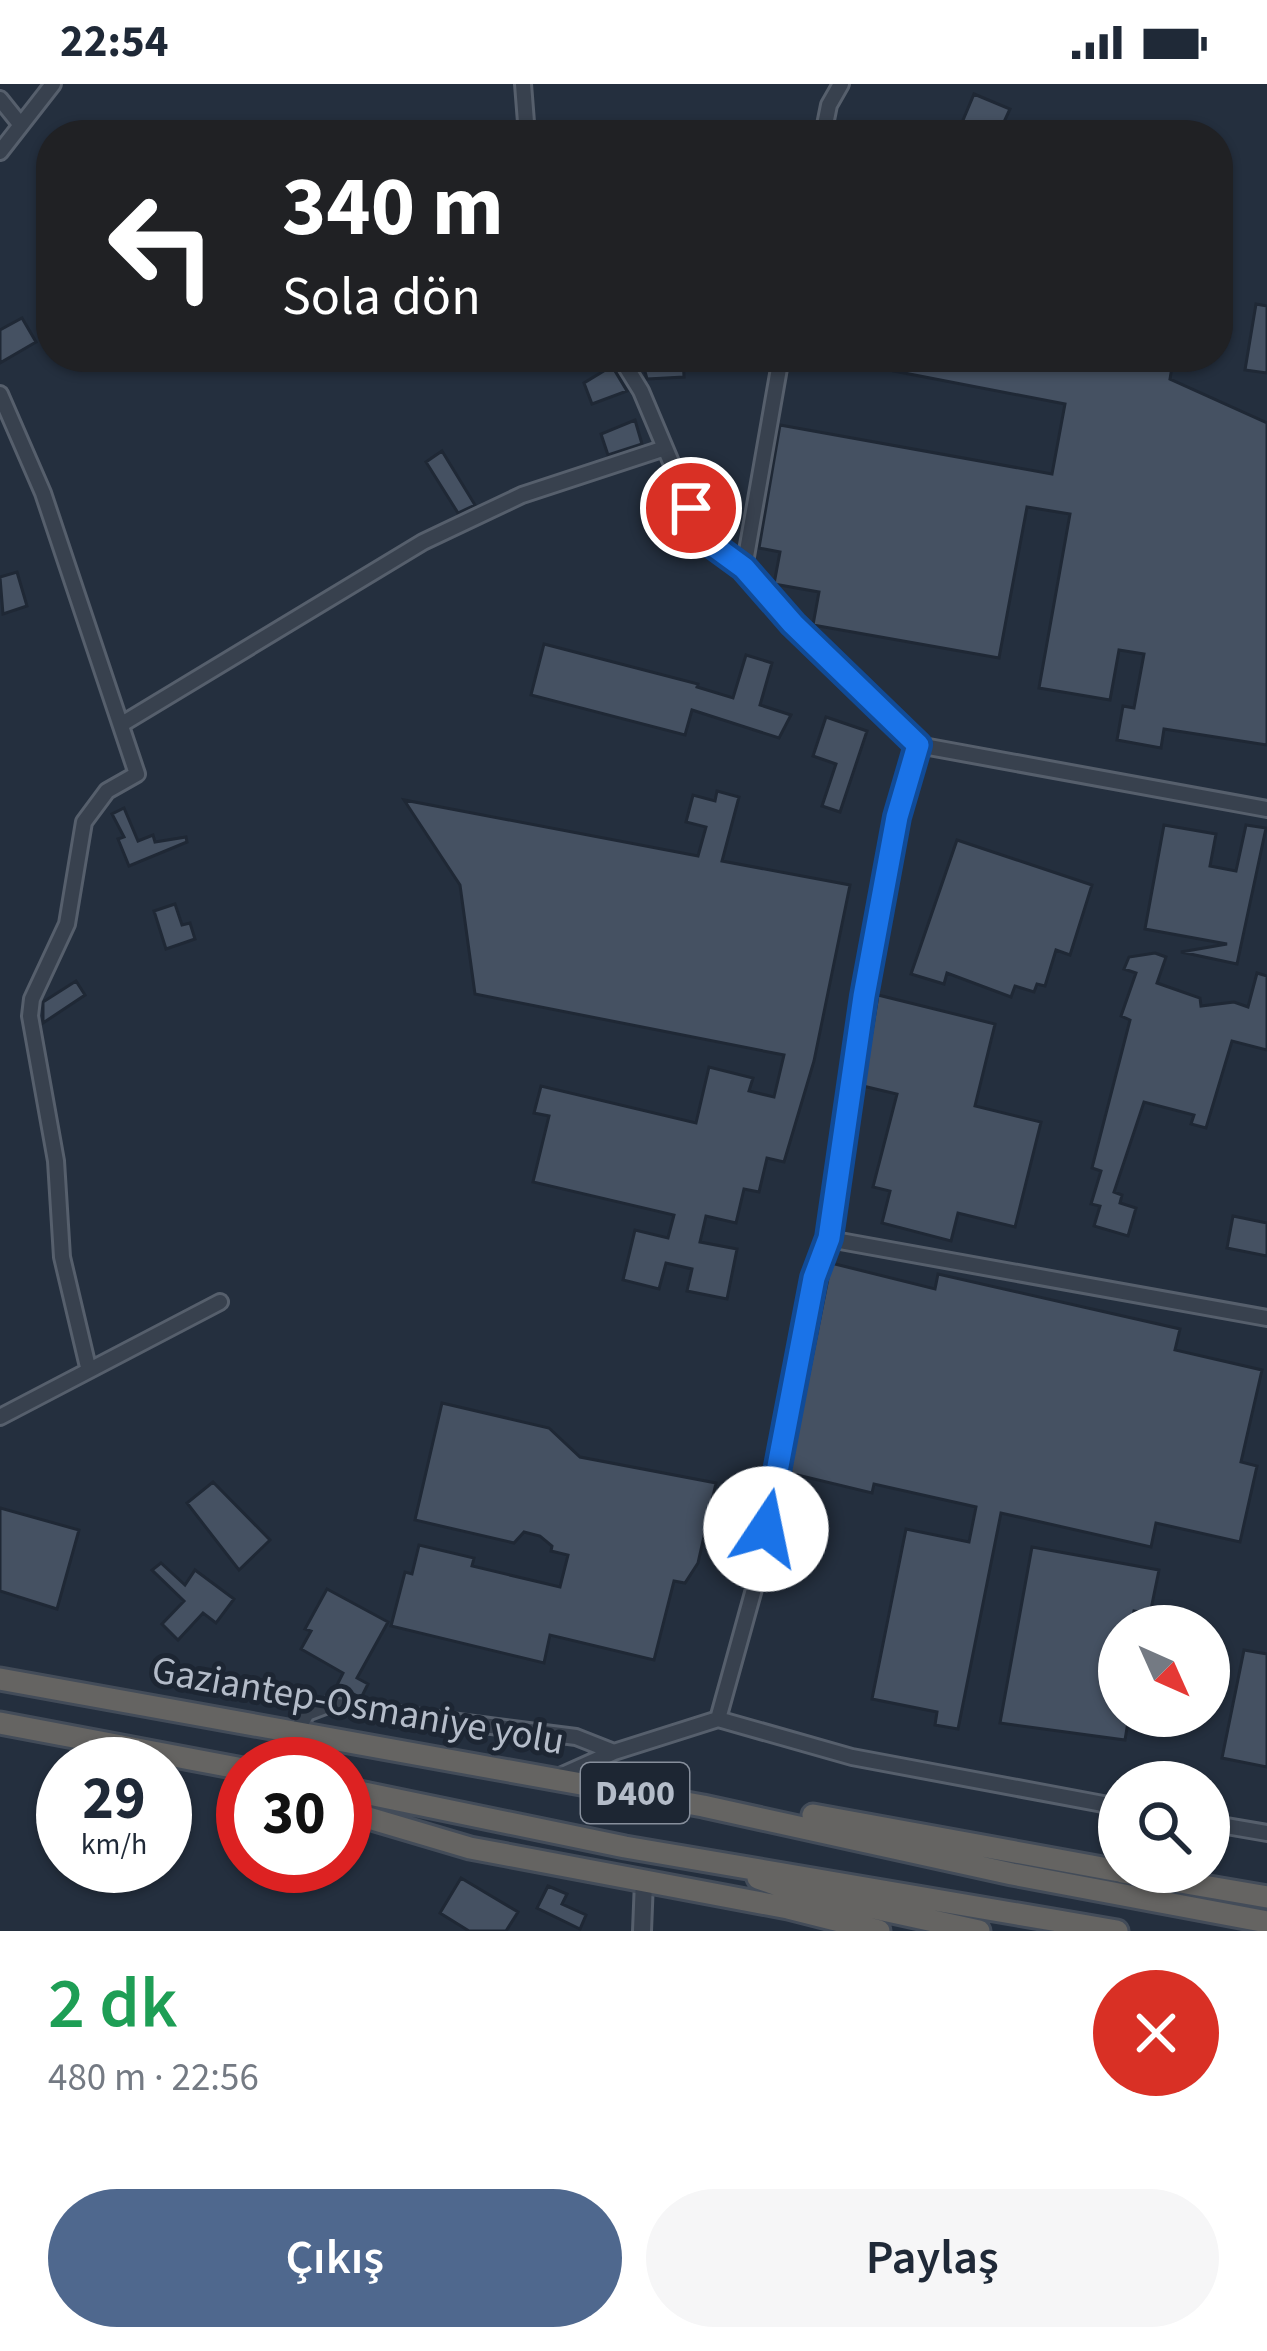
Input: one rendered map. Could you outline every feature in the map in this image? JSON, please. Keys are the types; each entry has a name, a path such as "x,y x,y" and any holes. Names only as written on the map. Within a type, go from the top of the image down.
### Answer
{"highway":[{"name":"Gaziantep-Osmaniye yolu","path":"0,1679 703,1805 1012,1874 1267,1922"},
{"name":"Gaziantep-Osmaniye yolu","path":"0,1723 216,1763"},
{"name":"D400","path":"372,1794 1117,1931"},
{"name":"D400","path":"703,1805 802,1813 1098,1868"},
{"path":"372,1819 470,1848 879,1931"},
{"name":"D400","path":"707,1859 792,1890 979,1931"},
{"name":"D400","path":"1230,1891 1267,1897"}],"street":[{"path":"0,152 53,84"},
{"path":"523,84 525,120"},
{"path":"826,120 841,84"},
{"path":"0,99 20,124"},
{"path":"627,372 703,538 744,568 793,624 918,745 1267,809"},
{"path":"744,568 778,372"},
{"path":"0,394 44,493 137,774 107,791 84,822 67,924 32,999 30,1016 56,1161 62,1257 88,1367"},
{"path":"122,724 423,542 523,495 665,448"},
{"path":"718,1719 759,1570 814,1278 829,1238 868,973 897,817 918,745"},
{"path":"829,1238 1267,1318"},
{"path":"0,1417 220,1302"},
{"path":"296,1732 307,1713 328,1705 580,1738 614,1751"},
{"path":"556,1778 614,1751 718,1719 853,1757 1098,1803"},
{"path":"1230,1827 1267,1833"},
{"path":"642,1931 644,1881"}],"building":[{"path":"974,94 1010,109 1005,120 963,120"},
{"path":"1256,304 1267,306 1267,373 1245,370"},
{"path":"22,318 36,342 0,363 0,330"},
{"path":"602,372 616,372 627,391 592,404 584,383"},
{"path":"645,372 684,372 684,377 647,379"},
{"path":"899,372 1171,372 1170,379 1267,423 1267,745 1164,729 1161,748 1117,740 1123,706 1134,708 1144,654 1119,650 1110,700 1039,688 1070,514 1027,507 999,658 813,625 819,592 774,584 780,552 759,548 780,425 1052,474 1065,404"},
{"path":"635,420 642,444 608,455 601,434"},
{"path":"442,451 475,505 458,513 426,462"},
{"path":"17,572 27,606 3,614 0,577"},
{"path":"544,644 698,684 733,698 746,655 772,663 760,705 791,715 779,738 692,710 685,735 531,695"},
{"path":"826,717 867,731 840,812 822,806 836,764 813,756"},
{"path":"717,791 739,797 722,861 850,885 814,1061 784,1162 767,1158 759,1192 744,1189 736,1223 706,1216 700,1242 737,1249 727,1299 687,1291 692,1269 666,1263 659,1289 623,1280 635,1230 668,1238 674,1215 533,1182 549,1116 534,1113 541,1086 696,1123 709,1067 753,1078 749,1091 774,1097 784,1055 475,994 460,885 404,800 698,856 706,827 686,822 693,795 715,801"},
{"path":"124,808 138,841 153,835 155,842 186,837 187,842 129,866 118,839 124,837 112,814"},
{"path":"1164,825 1216,834 1210,866 1236,871 1246,825 1266,828 1237,964 1181,952 1227,944 1145,929"},
{"path":"957,840 1092,885 1070,955 1056,950 1045,986 1037,984 1034,992 1015,986 1011,997 947,973 944,984 911,974"},
{"path":"175,904 182,925 190,923 195,939 166,949 154,911"},
{"path":"1155,953 1166,957 1157,983 1200,998 1201,1006 1234,1002 1248,1007 1257,973 1267,976 1267,1050 1232,1041 1206,1128 1191,1124 1194,1115 1144,1102 1114,1192 1122,1195 1120,1203 1136,1208 1128,1236 1094,1226 1100,1206 1091,1204 1101,1171 1092,1168 1130,1020 1121,1016 1136,973 1124,969 1129,957"},
{"path":"76,981 85,995 43,1023 43,1002"},
{"path":"878,995 995,1024 975,1106 1041,1122 1015,1227 958,1213 951,1241 882,1223 890,1191 873,1187 897,1094 863,1086"},
{"path":"1233,1216 1267,1223 1267,1256 1227,1248"},
{"path":"831,1263 935,1289 938,1274 1180,1329 1175,1350 1262,1370 1241,1462 1257,1466 1240,1542 1156,1523 1151,1547 1001,1513 958,1729 935,1725 937,1712 872,1699 906,1529 969,1542 976,1507 874,1484 872,1493 789,1473"},
{"path":"442,1403 549,1428 580,1457 716,1483 698,1563 685,1583 674,1581 654,1660 550,1635 544,1663 391,1626 405,1572 412,1574 419,1545 474,1558 472,1566 560,1587 568,1555 551,1551 552,1546 540,1536 524,1532 514,1543 415,1520"},
{"path":"213,1482 270,1540 239,1570 187,1503"},
{"path":"0,1508 79,1530 57,1609 0,1591"},
{"path":"1032,1547 1159,1570 1152,1605 1098,1605 1098,1736 1000,1723"},
{"path":"161,1563 185,1585 195,1570 234,1599 216,1623 203,1613 178,1640 162,1624 184,1601 152,1570"},
{"path":"327,1589 388,1622 357,1678 368,1684 361,1698 337,1685 343,1673 301,1649 311,1631 305,1629"},
{"path":"1244,1650 1267,1654 1267,1767 1222,1758 1230,1737"},
{"path":"461,1878 518,1912 506,1931 469,1931 440,1913"},
{"path":"548,1886 567,1894 562,1904 586,1915 580,1929 537,1908"}],"route":[{"path":"691,508 703,538 744,568 793,624 918,745 897,817 864,996 829,1238 814,1278 766,1529"}]}
